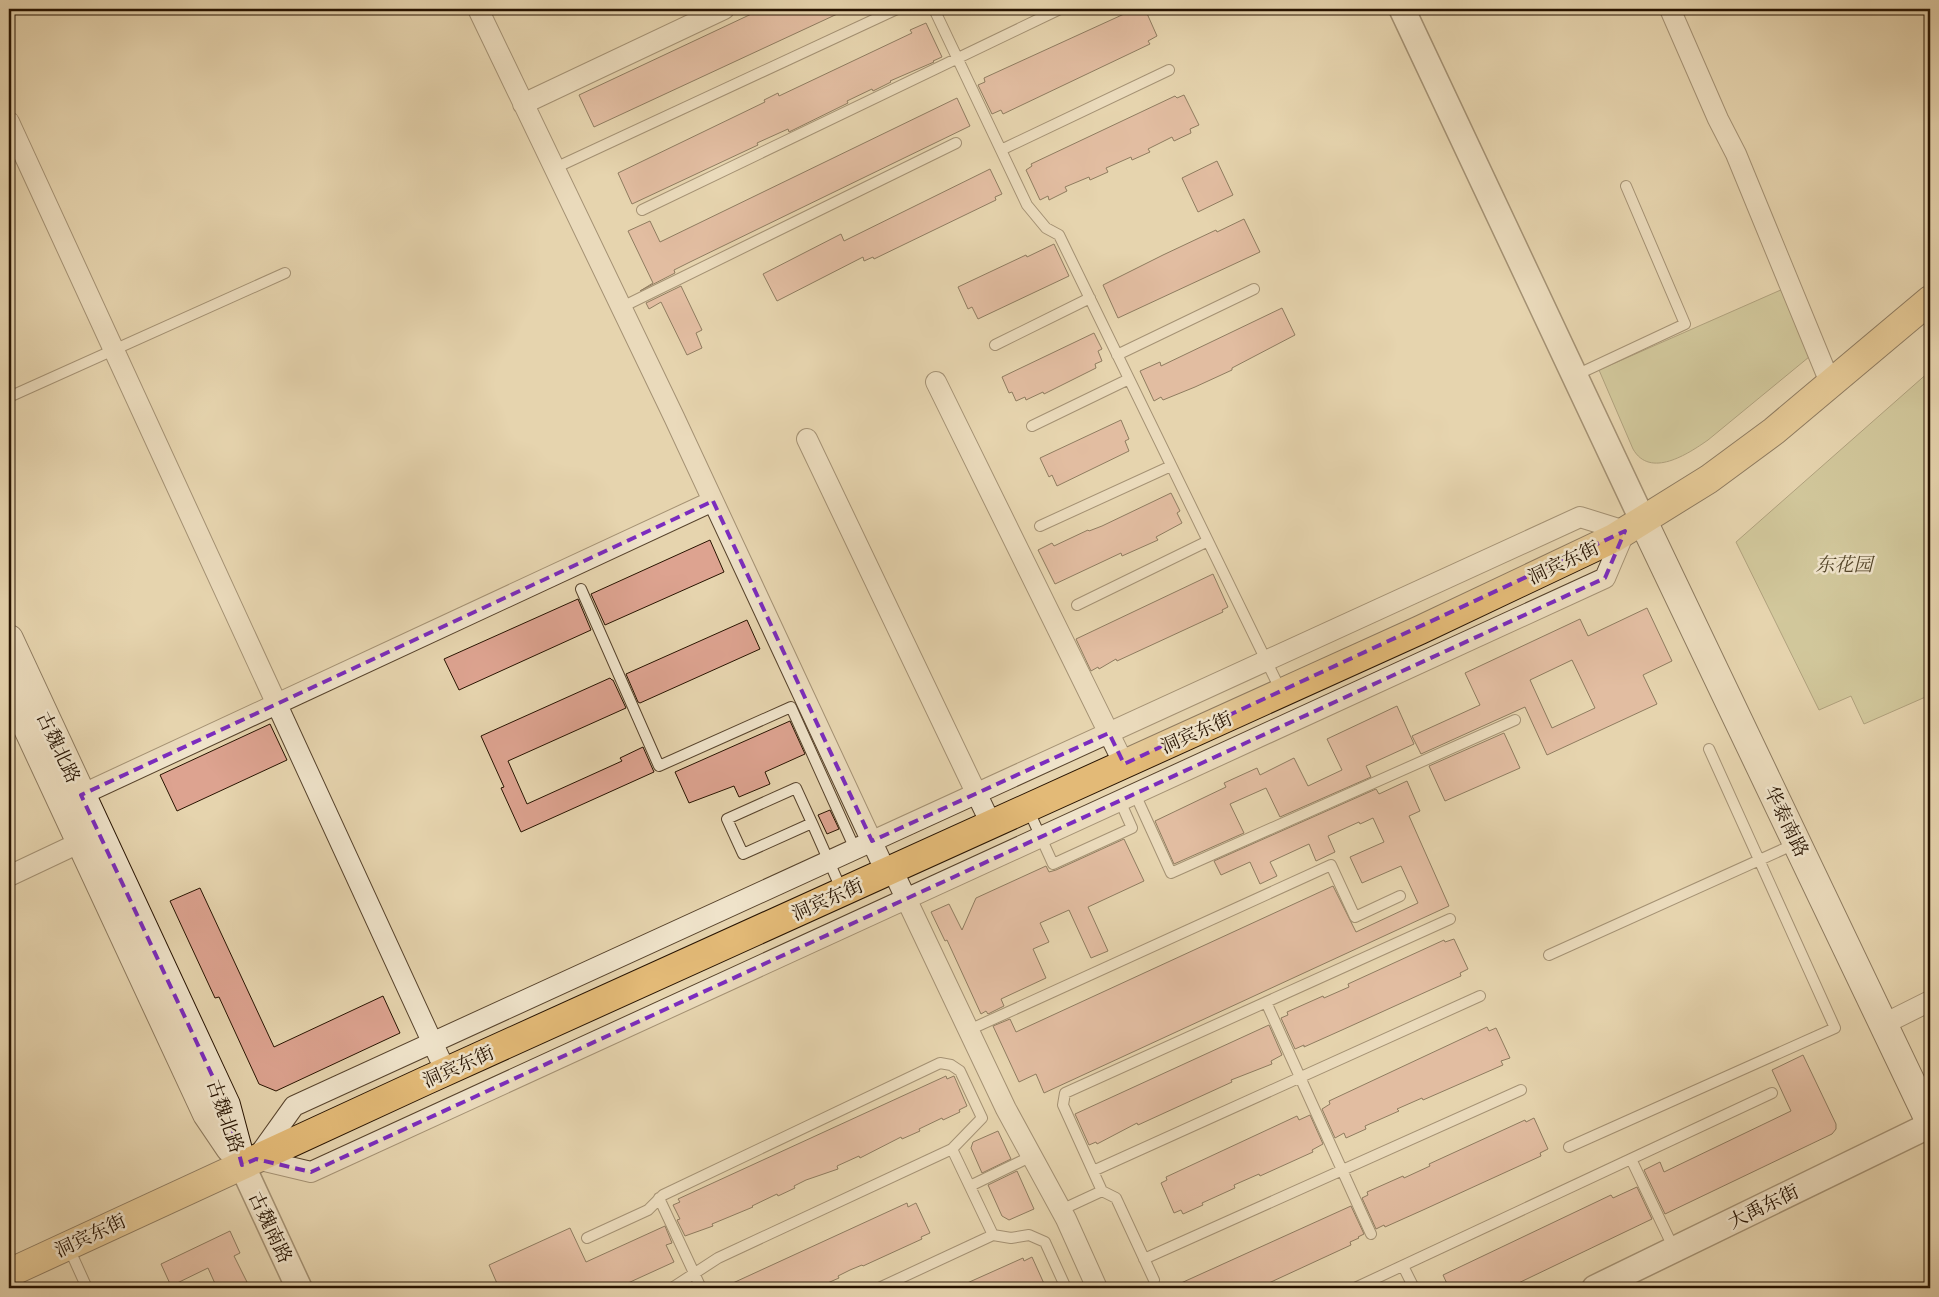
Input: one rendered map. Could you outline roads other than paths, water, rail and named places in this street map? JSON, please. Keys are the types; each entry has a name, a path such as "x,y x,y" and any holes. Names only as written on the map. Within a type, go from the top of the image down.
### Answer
{"main road":[{"name":"洞宾东街","path":"9,1273 1438,621 1634,526 1742,456 1800,411 1930,300"},
{"name":"华泰南路","path":"1634,526 1798,843 1930,1123"},
{"name":"古魏北路","path":"9,639 226,1105 249,1162"},
{"name":"古魏北路","path":"9,688 207,1114 249,1162"}],"street":[{"path":"478,9 714,501 864,845 889,871 906,899 1006,1109 1061,1210 1097,1288"},
{"path":"523,104 724,9"},
{"path":"1402,9 1573,376 1634,526"},
{"path":"1670,9 1718,119 1736,154 1831,385"},
{"path":"9,122 446,1072"},
{"path":"936,382 1124,764"},
{"path":"807,439 991,824"},
{"path":"81,795 714,501"},
{"path":"1580,517 1634,526 1605,578 906,899 311,1172 249,1162 294,1106 1580,517"},
{"path":"9,876 81,842"},
{"path":"1884,1024 1930,1001"},
{"name":"大禹东街","path":"1595,1288 1930,1123"},
{"name":"古魏南路","path":"249,1162 299,1288"}],"lane":[{"path":"555,168 897,9"},
{"path":"934,9 1027,205 1046,228 1059,235 1281,693"},
{"path":"642,210 1060,9"},
{"path":"1001,150 1168,70"},
{"path":"622,307 956,143"},
{"path":"1573,376 1685,324 1626,186"},
{"path":"9,397 285,273"},
{"path":"1117,354 1254,289"},
{"path":"995,344 1090,298"},
{"path":"1032,426 1129,379"},
{"path":"1040,526 1171,466"},
{"path":"1077,605 1208,541"},
{"path":"581,589 659,766 791,708 864,845"},
{"path":"1127,797 1172,873 1515,720"},
{"path":"1569,1147 1835,1028 1709,749"},
{"path":"812,824 743,854 727,819 796,788 812,824 828,861 842,892"},
{"path":"1028,808 1053,864 1132,828 1127,797"},
{"path":"1549,954 1798,843"},
{"path":"969,1030 1331,865 1355,916 1400,896"},
{"path":"1154,1280 1116,1198 1102,1192 1063,1105 1065,1093 1450,919"},
{"path":"1093,1171 1480,996"},
{"path":"1266,1002 1371,1234"},
{"path":"587,1238 648,1210 663,1195 940,1063 951,1065 960,1071 982,1118 952,1149 718,1258 672,1288"},
{"path":"1144,1260 1520,1090"},
{"path":"1355,1288 1772,1093"},
{"path":"952,1149 993,1235"},
{"path":"970,1186 1032,1156"},
{"path":"1631,1159 1674,1250"},
{"path":"1061,1210 1102,1192"},
{"path":"659,1198 701,1288"},
{"path":"879,1288 993,1235 1011,1238 1029,1235 1045,1242 1066,1288"},
{"path":"68,1246 87,1288"},
{"path":"1403,1266 1414,1288"}],"park label":[{"name":"东花园","path":"1844,564"}]}
